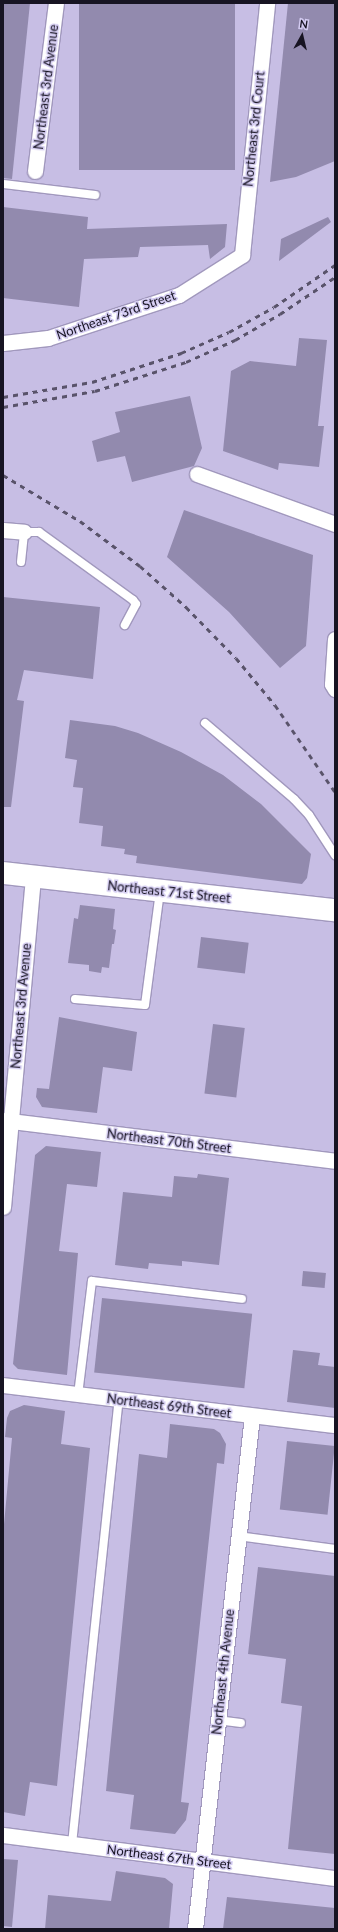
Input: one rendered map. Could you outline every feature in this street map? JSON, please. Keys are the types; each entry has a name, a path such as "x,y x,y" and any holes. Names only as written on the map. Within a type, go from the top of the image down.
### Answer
{"street":[{"name":"Northeast 3rd Avenue","path":"35,171 56,3"},
{"name":"Northeast 3rd Court","path":"242,255 267,3"},
{"name":"Northeast 73rd Street","path":"3,343 48,338 179,295 242,255"},
{"path":"197,474 335,524"},
{"path":"3,530 24,532"},
{"path":"335,639 332,684 335,689"},
{"name":"Northeast 71st Street","path":"3,873 335,910"},
{"name":"Northeast 3rd Avenue","path":"3,1207 7,1120 34,877"},
{"name":"Northeast 70th Street","path":"7,1120 335,1161"},
{"name":"Northeast 69th Street","path":"3,1385 335,1425"},
{"name":"Northeast 4th Avenue","path":"195,1929 217,1720 252,1416"},
{"name":"Northeast 67th Street","path":"3,1835 335,1878"}],"lane":[{"path":"33,188 35,171"},
{"path":"3,184 95,195"},
{"path":"21,562 24,532 39,532 133,600 136,604 125,625"},
{"path":"205,723 294,799 309,815 335,855"},
{"path":"75,999 145,1005 160,891"},
{"path":"78,1395 92,1281 242,1299"},
{"path":"72,1844 119,1400"},
{"path":"238,1536 335,1549"},
{"path":"217,1720 241,1723"}],"building":[{"path":"3,3 30,3 12,179 3,178"},
{"path":"79,3 235,3 235,170 79,170"},
{"path":"288,3 335,3 335,161 296,177 270,182"},
{"path":"3,207 88,217 87,229 227,224 225,247 210,259 208,245 140,247 138,257 84,259 79,307 3,298"},
{"path":"328,217 331,222 279,261 281,239"},
{"path":"299,338 327,340 318,426 324,426 319,467 279,463 278,470 223,451 231,371 250,361 296,366"},
{"path":"190,396 202,448 194,466 132,482 125,456 97,462 92,441 120,432 115,412"},
{"path":"184,510 313,555 306,646 280,668 229,612 167,557"},
{"path":"3,597 100,607 93,679 24,670 17,700 24,701 11,807 3,807"},
{"path":"70,720 115,726 138,733 181,752 223,775 261,804 311,854 307,878 302,884 136,863 137,856 124,854 125,849 101,846 103,826 79,823 83,788 73,787 77,760 65,758"},
{"path":"80,905 115,909 113,929 116,930 114,944 112,944 109,968 102,967 101,973 89,971 89,965 68,963 74,918 78,919"},
{"path":"201,937 249,943 245,974 197,968"},
{"path":"59,1017 137,1032 132,1071 103,1067 97,1113 42,1107 36,1097 37,1088 49,1089"},
{"path":"213,1024 245,1028 236,1097 204,1093"},
{"path":"46,1146 101,1152 97,1187 67,1184 59,1251 78,1253 67,1375 18,1369 13,1364 35,1155"},
{"path":"198,1174 229,1178 219,1265 182,1261 182,1266 149,1263 148,1269 115,1265 123,1192 172,1197 174,1176 197,1178"},
{"path":"303,1271 326,1273 325,1288 302,1286"},
{"path":"102,1298 252,1314 244,1388 94,1373"},
{"path":"293,1350 320,1353 318,1365 335,1367 335,1408 287,1402"},
{"path":"24,1405 65,1411 61,1444 90,1448 57,1786 30,1782 25,1816 3,1812 3,1535 12,1438 5,1437 7,1418 10,1411"},
{"path":"170,1424 214,1429 220,1433 226,1444 224,1464 217,1463 181,1802 189,1803 186,1820 175,1834 130,1829 134,1795 106,1791 139,1454 167,1458"},
{"path":"287,1441 335,1446 328,1515 280,1510"},
{"path":"258,1567 335,1576 335,1854 288,1849 302,1706 281,1703 286,1659 248,1654"},
{"path":"3,1859 18,1860 12,1927 3,1926"},
{"path":"116,1871 165,1878 173,1884 169,1929 45,1929 48,1895 111,1901"},
{"path":"227,1897 335,1908 335,1929 223,1929"}],"railway":[{"path":"3,397 92,382 181,353 229,332 274,307 335,265"},
{"path":"3,407 95,391 186,362 235,340 280,314 335,277"},
{"path":"3,475 80,521 140,566 186,607 236,658 275,705 335,792"}]}
